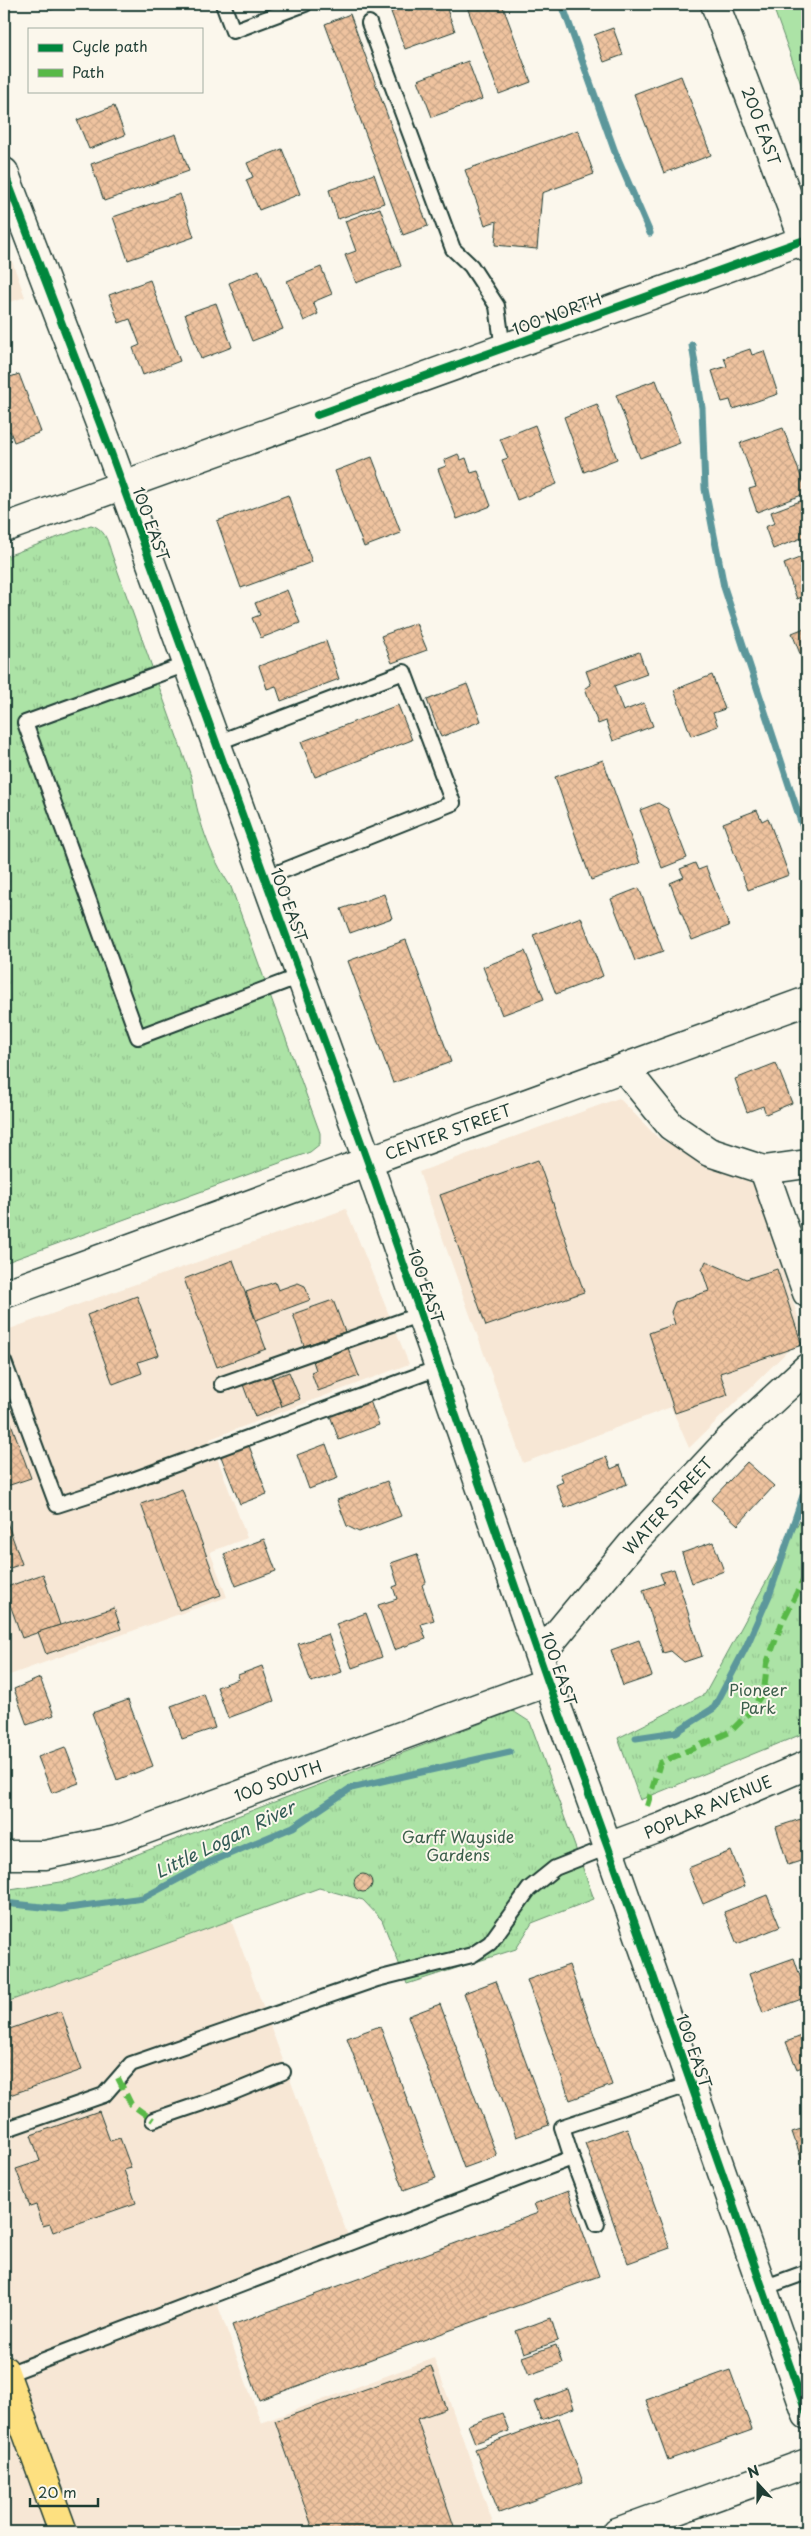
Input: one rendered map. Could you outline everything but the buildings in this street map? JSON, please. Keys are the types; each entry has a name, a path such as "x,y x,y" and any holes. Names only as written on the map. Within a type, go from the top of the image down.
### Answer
{"highway":[{"path":"4,2372 63,2532"}],"main road":[{"name":"200 EAST","path":"716,4 806,242"},
{"name":"100 EAST","path":"4,177 122,485 368,1162 548,1682 605,1838 807,2415"},
{"name":"100 NORTH","path":"4,528 806,242"},
{"name":"CENTER STREET","path":"4,1294 807,1001"},
{"path":"624,1068 671,1126 710,1152 764,1170 807,1164"},
{"path":"764,1170 807,1294"},
{"name":"WATER STREET","path":"540,1655 632,1544 726,1442 807,1368"},
{"name":"100 SOUTH","path":"4,1855 45,1855 117,1840 548,1682"},
{"name":"POPLAR AVENUE","path":"605,1838 662,1827 807,1765"},
{"path":"617,2532 807,2464"}],"lane":[{"path":"223,4 233,31 305,4"},
{"path":"369,22 453,249 471,266 497,306 503,349"},
{"path":"187,664 25,723 94,918 138,1037 300,976"},
{"path":"216,743 404,672 453,803 265,878"},
{"path":"222,1384 421,1314"},
{"path":"4,1362 57,1505 119,1485 440,1367"},
{"path":"4,2130 104,2095 131,2064 377,1979 472,1955 490,1943 529,1890 555,1868 605,1838"},
{"path":"153,2120 229,2094 283,2072"},
{"path":"596,2224 562,2127 691,2084"},
{"path":"4,2372 572,2158"},
{"path":"763,2288 807,2272"}],"shaded area":[{"path":"4,239 25,297 4,304"},
{"path":"619,1098 658,1138 754,1184 804,1335 689,1448 671,1407 523,1463 419,1172"},
{"path":"346,1209 409,1364 210,1439 247,1538 210,1552 227,1597 4,1677 4,1331"},
{"path":"231,1920 354,2252 217,2303 261,2423 434,2358 496,2532 4,2532 4,2003"}],"green space":[{"path":"772,4 807,4 807,101"},
{"path":"91,525 100,530 108,541 192,779 205,835 223,875 231,887 320,1133 320,1144 310,1152 4,1263 4,557"},
{"name":"Pioneer Park","path":"807,1507 807,1732 640,1800 618,1738 705,1694"},
{"name":"Garff Wayside Gardens","path":"513,1711 530,1722 594,1899 532,1923 516,1949 407,1984 382,1920 363,1900 319,1888 4,2003 4,1891 67,1881"}],"waterway":[{"path":"562,4 615,152 650,233"},
{"path":"692,345 702,408 705,489 724,587 807,840"},
{"name":"Little Logan River","path":"636,1738 676,1732 714,1708 747,1645 770,1593 807,1484"},
{"name":"Little Logan River","path":"4,1903 61,1909 143,1898 210,1862 293,1827 351,1788 510,1752"}],"marked path":[{"path":"647,1806 660,1763 730,1732 749,1713 764,1691 767,1663 783,1620 807,1573"},
{"path":"118,2078 131,2104 153,2120"}],"cycle path":[{"path":"4,172 107,442 368,1162 548,1682 608,1847 807,2415"},
{"path":"317,415 807,239"}]}
